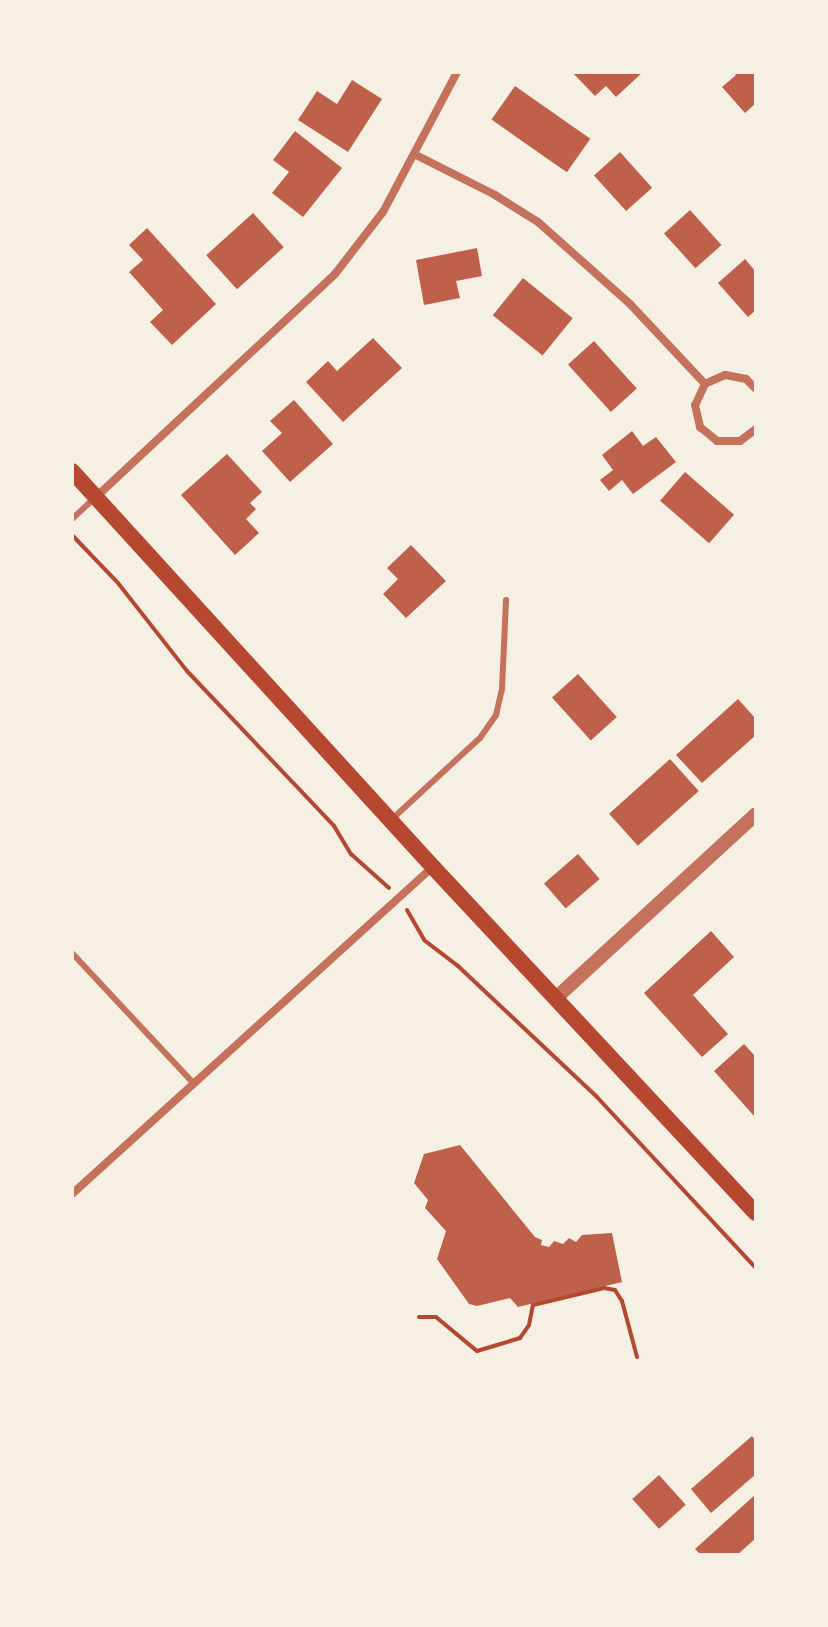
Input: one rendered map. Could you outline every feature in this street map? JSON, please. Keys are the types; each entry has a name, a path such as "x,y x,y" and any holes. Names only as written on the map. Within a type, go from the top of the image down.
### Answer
{"main road":[{"path":"72,471 433,867 756,1213"}],"street":[{"path":"96,497 335,274 383,212 457,72"},
{"path":"414,154 495,195 538,222 630,304 705,384"},
{"path":"756,389 736,375 725,375 705,384 698,394 695,416 708,435 728,443 740,441 756,429"},
{"path":"557,997 756,814"},
{"path":"72,1194 433,867"}],"lane":[{"path":"72,519 96,497"},
{"path":"391,820 480,738 496,715 502,689 506,600"},
{"path":"72,953 194,1084"}],"path":[{"path":"72,535 118,583 197,682 343,836 351,854 381,878"},
{"path":"411,915 424,940 466,974 596,1096 756,1268"},
{"path":"419,1317 436,1317 477,1351 520,1338 529,1325 533,1305 604,1288 615,1290 622,1301 637,1357"}],"building":[{"path":"572,72 643,72 616,97 606,86 595,96"},
{"path":"733,72 756,72 756,103 745,113 722,87 736,75"},
{"path":"352,80 382,99 348,152 298,120 317,91 337,104"},
{"path":"515,86 590,139 567,172 491,120"},
{"path":"295,131 342,168 303,217 272,193 289,172 273,160"},
{"path":"620,152 652,188 626,211 594,175"},
{"path":"690,210 721,245 695,268 664,233"},
{"path":"253,213 284,247 237,289 206,255"},
{"path":"147,228 216,304 172,345 150,322 163,310 129,272 143,260 129,245"},
{"path":"477,248 482,276 456,281 460,298 424,305 416,260"},
{"path":"745,259 756,272 756,310 748,317 718,283"},
{"path":"523,278 573,318 543,356 493,315"},
{"path":"373,338 402,368 343,422 306,382 328,361 337,371"},
{"path":"594,341 637,389 611,412 568,364"},
{"path":"294,400 333,444 290,482 262,451 282,433 270,421"},
{"path":"632,431 643,446 656,437 676,462 633,494 622,480 609,491 600,480 613,470 602,455"},
{"path":"227,454 262,492 250,503 256,509 246,519 259,533 235,555 181,495"},
{"path":"685,472 734,515 709,543 660,501"},
{"path":"411,545 446,581 406,618 383,594 398,579 387,568"},
{"path":"578,674 617,717 591,741 552,697"},
{"path":"738,699 756,719 756,735 702,783 676,755"},
{"path":"670,759 699,791 638,846 609,814"},
{"path":"578,854 600,879 566,908 544,884"},
{"path":"711,931 734,957 693,995 728,1034 702,1057 644,993"},
{"path":"744,1044 756,1057 754,1116 714,1071"},
{"path":"460,1145 535,1237 542,1240 541,1245 549,1247 554,1241 563,1244 569,1238 576,1242 582,1235 612,1233 622,1282 518,1307 510,1298 477,1306 469,1304 437,1259 446,1231 425,1208 428,1200 414,1183 424,1154"},
{"path":"752,1436 756,1441 756,1474 711,1513 691,1489"},
{"path":"659,1475 686,1505 659,1529 632,1499"},
{"path":"756,1494 756,1538 737,1555 701,1555 695,1549"}]}
